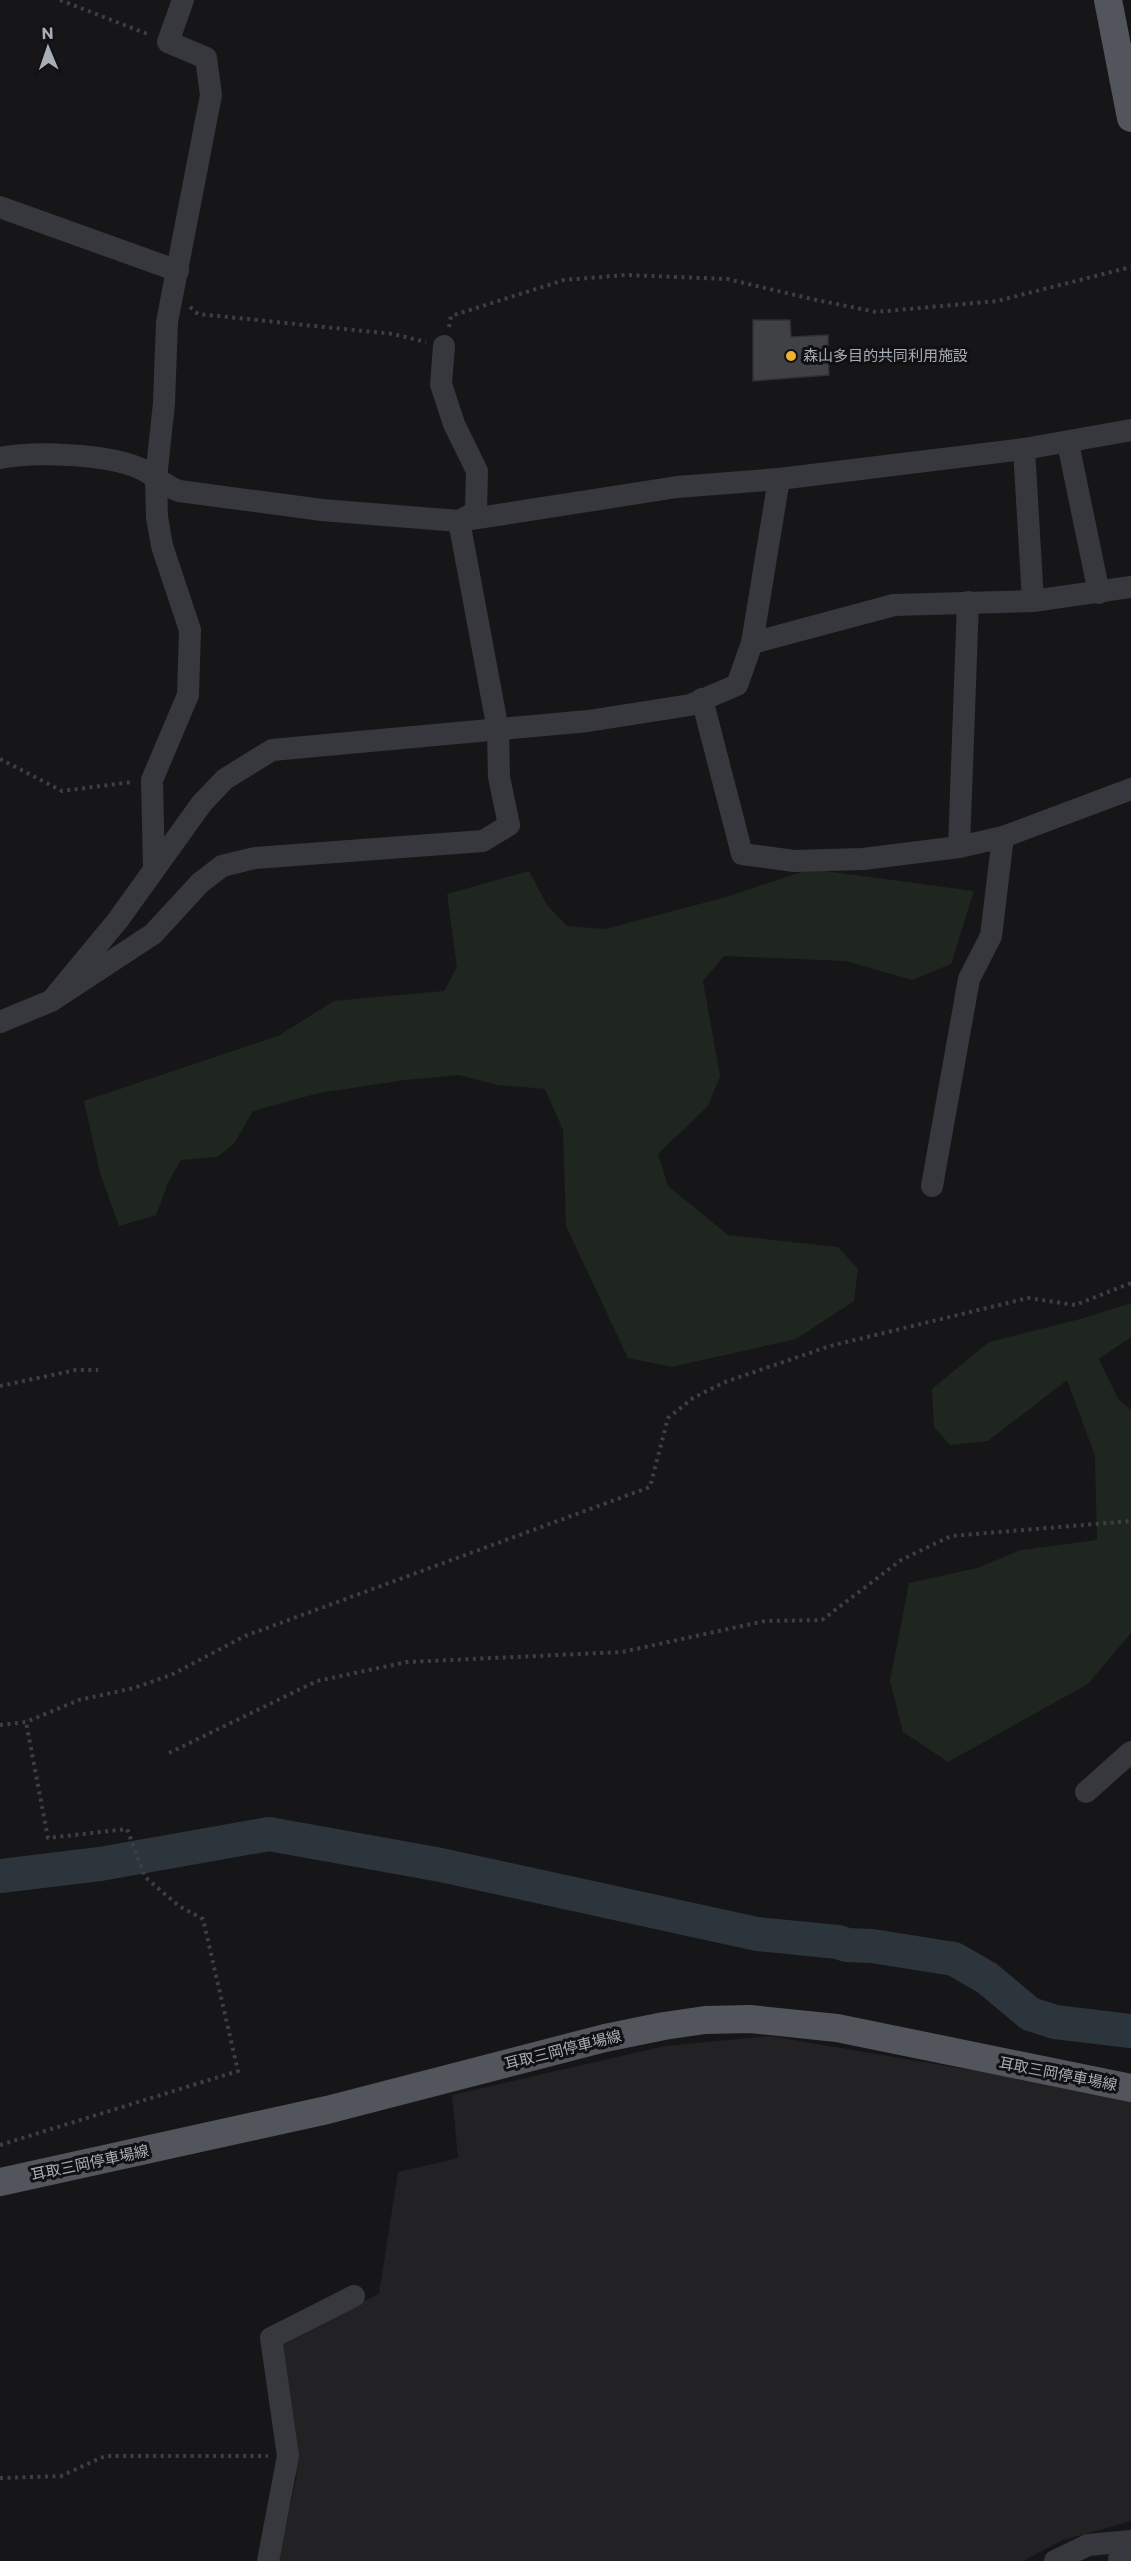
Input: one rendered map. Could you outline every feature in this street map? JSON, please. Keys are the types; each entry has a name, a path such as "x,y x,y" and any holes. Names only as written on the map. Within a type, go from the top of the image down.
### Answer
{"main road":[{"path":"1108,0 1131,118"},
{"name":"耳取三岡停車場線","path":"0,2182 327,2110 605,2038 705,2020 750,2019 837,2028 1131,2088"}],"street":[{"path":"154,868 152,780 188,694 190,630 162,546 157,517 156,478 164,403 167,322 211,95 206,58 168,42 183,0"},
{"path":"0,207 178,271"},
{"path":"444,346 441,384 454,424 477,471 476,512 459,521"},
{"path":"0,458 15,455 101,456 140,468 166,486 179,491 322,510 459,521 677,487 779,479 1024,449 1131,430"},
{"path":"1068,443 1099,593"},
{"path":"1024,449 1033,601"},
{"path":"51,1001 118,920 202,803 225,779 272,750 588,721 690,705 737,685 752,643 779,479"},
{"path":"0,1022 51,1001 153,934 200,882 222,866 255,858 483,841 509,825 498,777 498,730 459,521"},
{"path":"752,643 894,604 1033,601 1131,587"},
{"path":"959,848 968,602"},
{"path":"702,699 742,854 794,861 863,859 959,848 1003,837 1131,789"},
{"path":"932,1186 969,979 991,936 1003,837"},
{"path":"1086,1792 1131,1752"},
{"path":"268,2561 288,2456 271,2338 354,2296"},
{"path":"1055,2561 1088,2545 1123,2553"}],"path":[{"path":"60,0 168,42"},
{"path":"173,293 198,315 393,334 444,346 451,316 564,280 626,275 727,279 876,312 997,301 1131,267"},
{"path":"0,759 63,790 152,780"},
{"path":"0,1725 26,1722 79,1700 134,1688 171,1675 245,1636 650,1486 668,1418 693,1398 725,1382 842,1343 1028,1298 1075,1305 1131,1283"},
{"path":"0,1386 76,1370 98,1370"},
{"path":"169,1753 317,1681 407,1662 622,1652 765,1621 822,1620 902,1560 951,1536 1131,1521"},
{"path":"0,2145 238,2071 203,1919 179,1906 145,1877 128,1829 48,1838 26,1722"},
{"path":"0,2478 61,2476 105,2456 288,2456"}],"shaded area":[{"path":"810,869 974,891 951,964 912,980 846,961 724,956 703,981 720,1076 708,1106 658,1154 668,1186 728,1235 838,1247 858,1269 854,1301 796,1339 671,1367 628,1358 566,1226 563,1130 545,1089 498,1085 459,1075 405,1080 319,1093 253,1111 234,1144 217,1157 181,1160 169,1181 156,1215 119,1226 100,1173 84,1101 278,1036 334,1001 444,991 457,967 447,894 529,871 547,905 567,926 605,929 726,897"},
{"path":"1131,1303 1131,1337 1099,1359 1118,1399 1131,1410 1131,1633 1088,1684 948,1762 903,1732 890,1681 909,1583 977,1568 1021,1550 1097,1540 1095,1456 1067,1380 988,1441 950,1445 934,1427 932,1389 989,1342 1084,1318"},
{"path":"770,2036 1131,2097 1131,2521 1063,2540 1023,2561 278,2561 297,2475 277,2342 379,2294 398,2172 458,2158 452,2095 665,2046"}],"building":[{"name":"森山多目的共同利用施設","path":"753,320 790,320 791,337 828,335 829,375 753,381"}],"waterway":[{"path":"0,1876 100,1864 269,1834 441,1865 757,1934 872,1946 954,1959 987,1978 1030,2014 1055,2022 1131,2031"}],"place":[{"name":"森山多目的共同利用施設","path":"791,356"}]}
